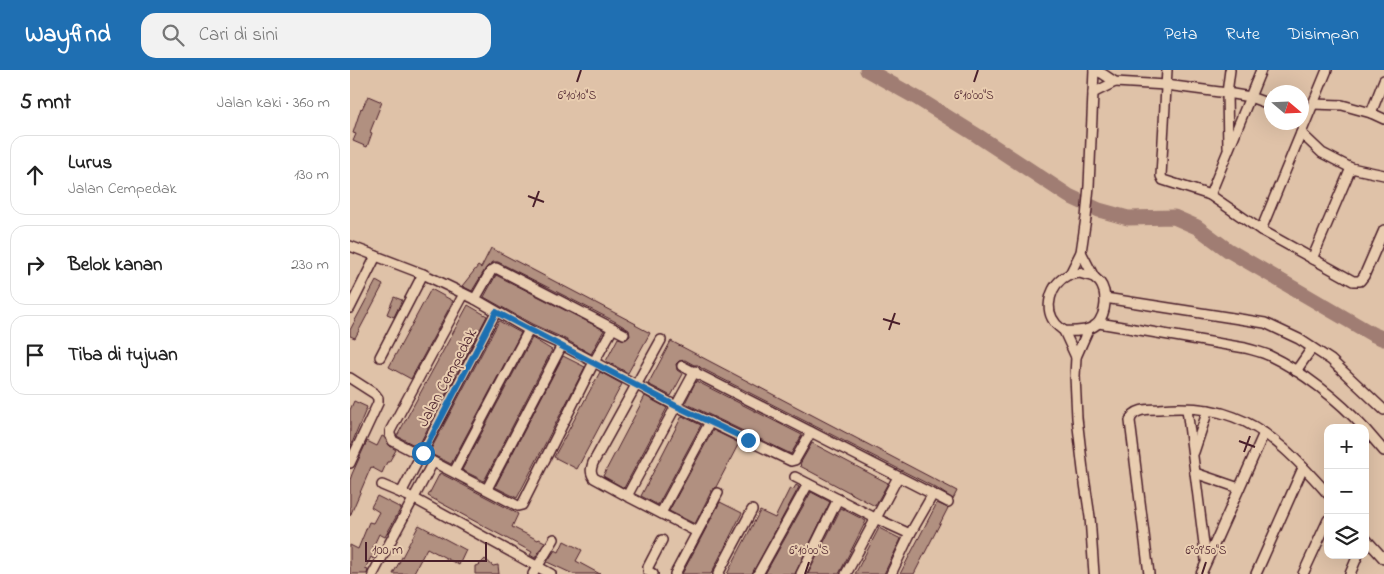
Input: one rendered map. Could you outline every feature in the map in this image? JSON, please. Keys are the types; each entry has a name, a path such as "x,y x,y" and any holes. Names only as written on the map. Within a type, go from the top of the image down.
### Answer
{"street":[{"path":"1070,274 1081,252 1086,218 1094,70 1115,82 1166,85 1228,93 1250,97 1264,102"},
{"path":"1167,70 1161,176 1163,180 1210,195 1261,230 1353,281 1360,281 1364,276 1384,230"},
{"path":"1228,152 1230,70"},
{"path":"1210,195 1261,70"},
{"path":"1309,110 1327,70"},
{"path":"1371,113 1384,80"},
{"path":"1092,93 1115,82"},
{"path":"1313,104 1342,104 1384,119"},
{"path":"1261,230 1302,130"},
{"path":"1301,134 1322,153 1351,168 1384,175"},
{"path":"1312,259 1351,168"},
{"path":"350,246 423,274 475,299 529,330 562,345 676,406 790,461 795,460 811,432"},
{"path":"1064,331 1088,330 1099,323 1105,309 1102,285 1094,277 1081,252"},
{"path":"350,308 376,256"},
{"path":"475,299 491,271 496,268 624,334"},
{"path":"1076,357 1064,331 1053,320 1049,311 1049,300 1052,290 1070,274 1080,273 1094,277"},
{"path":"380,357 423,274"},
{"path":"464,294 390,431 390,436 393,441 518,506 522,505 613,328"},
{"path":"1105,298 1265,323 1299,339 1331,360 1384,410"},
{"name":"Jalan Cempedak","path":"401,493 496,312"},
{"path":"1099,323 1245,348 1266,354 1296,371 1334,398 1359,424"},
{"path":"454,472 529,330"},
{"path":"1088,330 1076,357 1075,376 1077,418 1090,517 1094,574"},
{"path":"661,340 593,463 591,474 594,478 697,532"},
{"path":"488,489 562,345"},
{"path":"1296,371 1312,348"},
{"path":"682,366 948,502"},
{"path":"627,496 695,371"},
{"path":"350,378 375,394 378,398 378,403 350,463"},
{"path":"1149,574 1130,420 1134,412 1169,408 1208,410 1234,416 1257,428 1284,449 1324,490"},
{"path":"1187,409 1206,561"},
{"path":"1193,455 1208,410"},
{"path":"661,513 710,422"},
{"path":"1201,574 1264,433"},
{"path":"1369,434 1384,451"},
{"path":"373,574 433,462"},
{"path":"1256,574 1303,468"},
{"path":"1195,473 1239,488"},
{"path":"795,477 838,500 910,534"},
{"path":"846,574 898,477"},
{"path":"758,574 808,484"},
{"path":"382,485 413,498 535,570 552,574"},
{"path":"675,574 718,493"},
{"path":"891,574 910,534 933,494"},
{"path":"801,574 838,500"},
{"path":"718,574 752,510"},
{"path":"1303,574 1324,529"},
{"path":"535,570 554,538"},
{"path":"653,574 648,571 648,567 662,540"},
{"path":"1369,542 1384,559"},
{"path":"1350,574 1356,559"}],"building":[{"path":"368,96 382,102 370,132 372,133 367,147 353,141 356,134 353,133 361,108"},
{"path":"491,248 650,333 628,373 606,361 618,338 625,340 630,336 629,330 616,322 498,262 493,262 486,268 472,291 462,286 478,266 481,268"},
{"path":"496,275 604,330 591,354 484,297"},
{"path":"376,281 383,285 355,338 350,336 350,330"},
{"path":"431,289 453,301 411,379 389,367"},
{"path":"394,297 402,300 394,317 387,314"},
{"path":"468,305 487,316 418,447 397,436"},
{"path":"499,321 521,333 451,464 429,453"},
{"path":"532,338 552,350 484,481 462,470"},
{"path":"671,341 957,491 953,499 936,488 685,360 679,361 676,364 677,370 683,374 671,396 648,384"},
{"path":"563,356 585,367 517,498 495,487"},
{"path":"600,372 622,384 577,469 554,457"},
{"path":"696,381 802,435 791,454 685,403"},
{"path":"645,396 667,408 624,488 603,476"},
{"path":"354,401 367,407 350,448 350,410"},
{"path":"682,416 701,425 658,505 641,496"},
{"path":"713,430 739,443 695,524 669,511"},
{"path":"382,436 396,450 382,473 371,467 350,516 350,480 352,474 367,441 377,446"},
{"path":"812,443 888,483 875,506 800,466"},
{"path":"440,473 518,514 512,527 545,542 535,558 530,555 532,552 428,496"},
{"path":"796,485 799,487 752,574 727,574 760,511 775,518 790,488 793,490"},
{"path":"811,492 830,502 795,574 765,574"},
{"path":"377,496 401,508 385,537 379,534 373,547 378,549 373,559 371,557 365,569 368,570 367,574 350,574 350,545 358,549 369,522 373,523 379,512 371,507"},
{"path":"720,502 742,513 711,574 682,574"},
{"path":"937,503 948,508 914,574 900,574"},
{"path":"841,508 866,521 839,574 808,574"},
{"path":"419,525 466,550 459,565 427,548 413,574 393,574"},
{"path":"879,528 901,539 884,574 855,574"},
{"path":"564,541 582,550 576,561 600,574 573,574 547,562 555,550 559,552"},
{"path":"485,559 493,566 498,565 499,574 475,574 475,566"}],"waterway":[{"path":"867,70 978,136 1069,196 1099,210 1128,218 1174,217 1197,227 1228,250 1372,334 1384,339"}],"route":[{"path":"423,453 496,312 676,406 748,440"}]}
